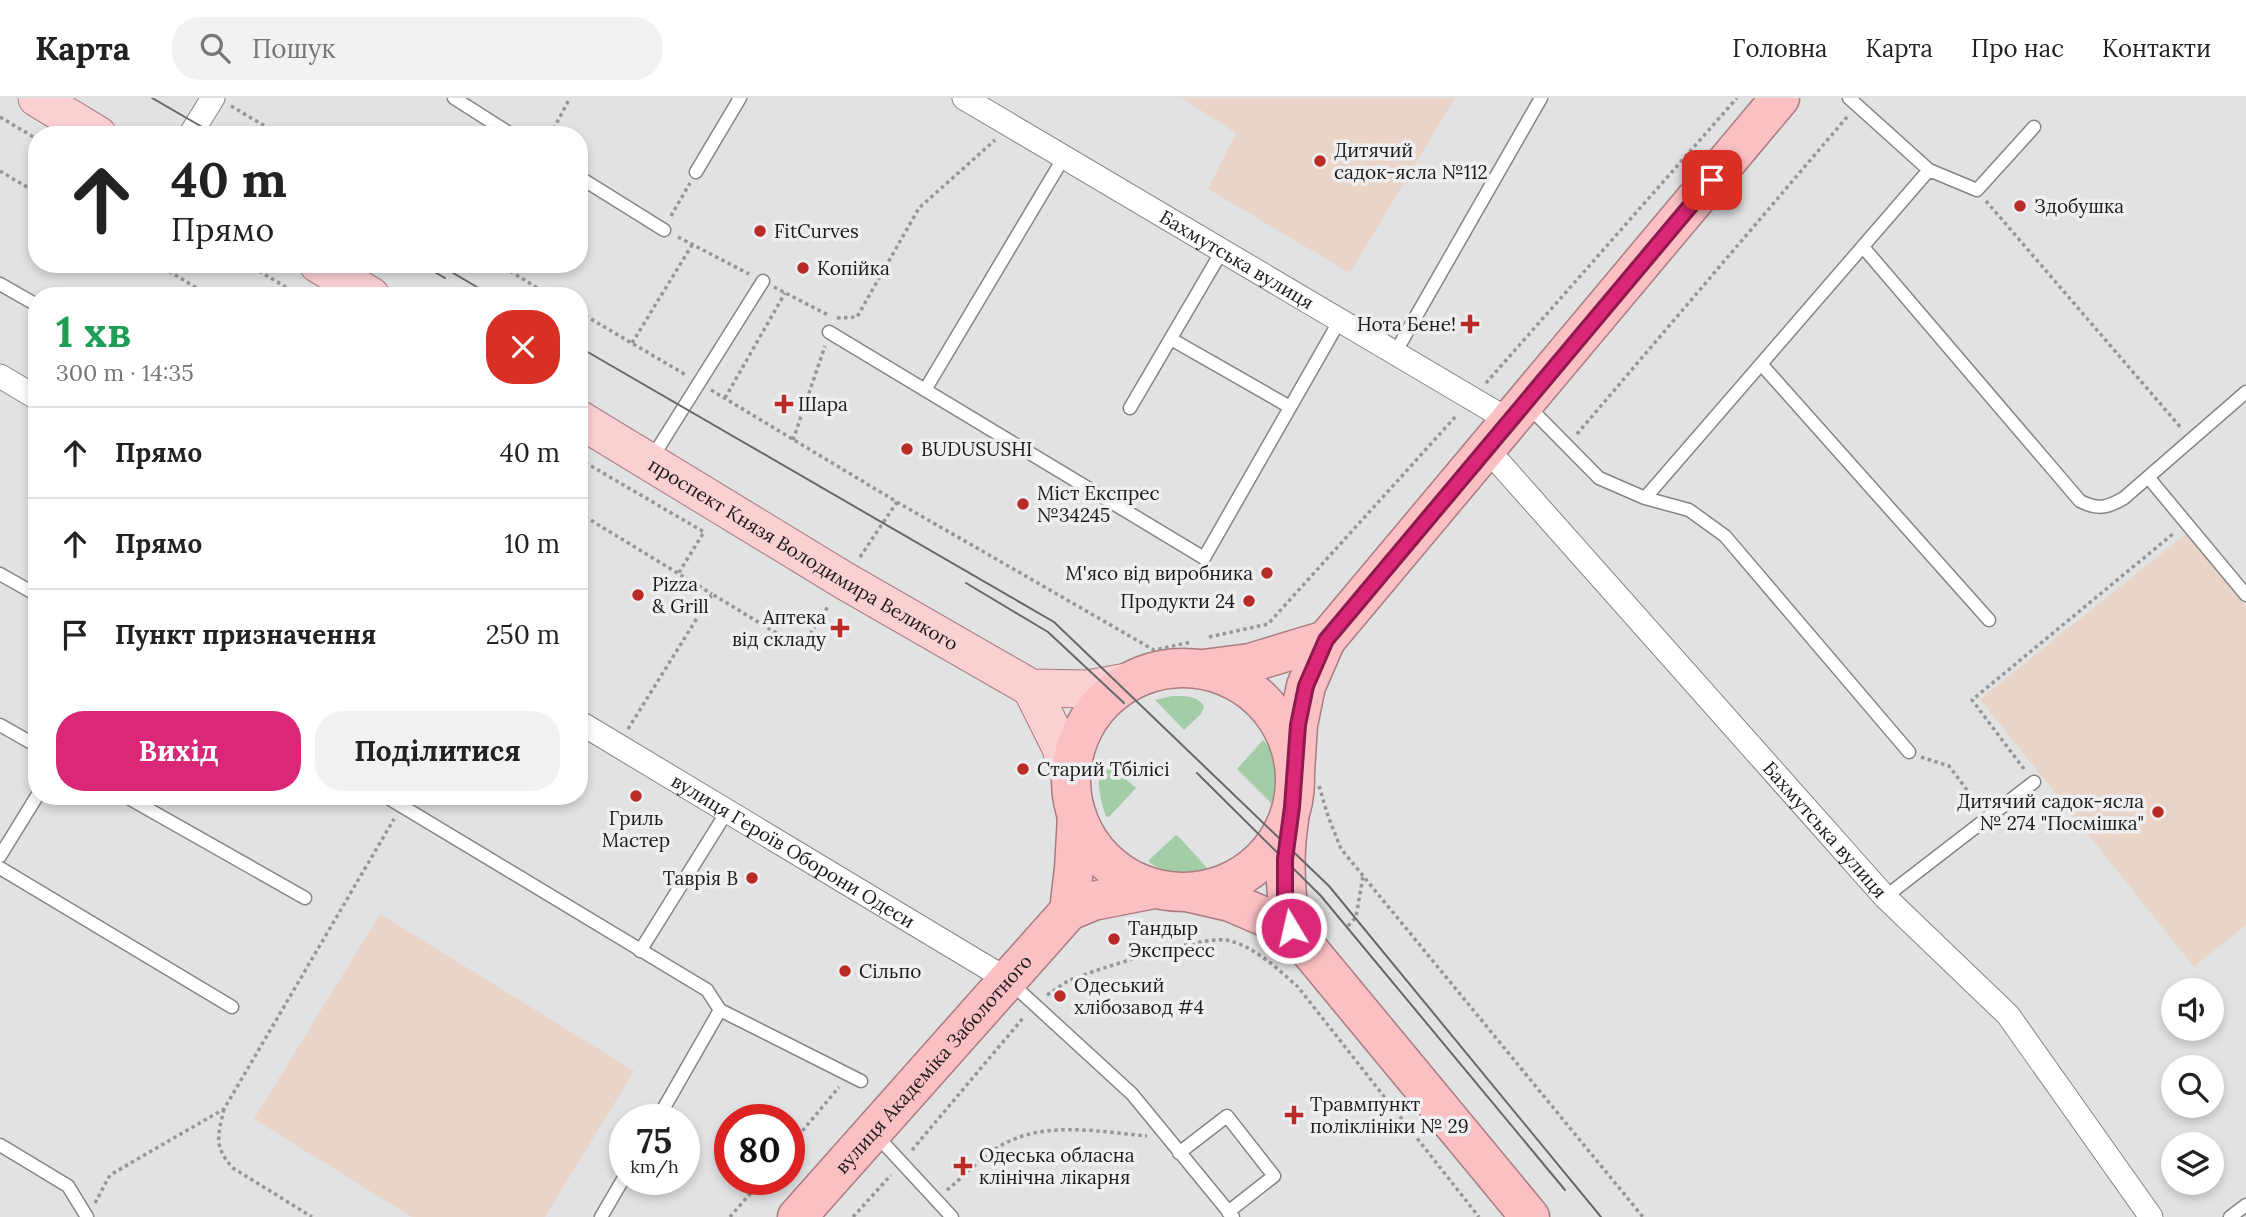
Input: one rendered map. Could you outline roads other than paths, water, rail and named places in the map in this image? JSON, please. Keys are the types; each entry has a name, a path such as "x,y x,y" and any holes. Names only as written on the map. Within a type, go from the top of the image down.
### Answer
{"highway":[{"path":"1291,928 1285,894 1285,859 1301,787 1298,725 1306,686 1326,640 1780,98"},
{"path":"1069,911 1077,816 1070,778 1076,746 1090,716 1113,692 1127,682 1151,672 1177,667 1202,669 1250,663 1326,640"},
{"path":"1171,890 1221,886 1250,870 1273,847 1301,787 1286,736 1266,705 1237,682 1202,669"},
{"path":"1077,816 1094,849 1120,873 1171,890 1230,902 1291,928 1530,1217"},
{"name":"вулиця Академіка Заболотного","path":"797,1217 872,1132 1022,992 1069,911 1093,901 1171,890"}],"main road":[{"path":"37,98 83,126"},
{"path":"333,273 357,287"},
{"name":"проспект Князя Володимира Великого","path":"588,424 845,581 1031,688 1088,689 1127,682"},
{"path":"1031,688 1060,746 1070,778"}],"street":[{"name":"Бахмутська вулиця","path":"964,98 1340,320 1508,424 1885,897 2008,1015 2151,1217"},
{"path":"198,126 220,101"},
{"path":"0,376 28,393"},
{"name":"вулиця Героїв Оборони Одеси","path":"588,727 728,810 1022,992"}],"lane":[{"path":"454,98 498,126"},
{"path":"696,172 740,98"},
{"path":"1395,353 1541,98"},
{"path":"1853,102 1929,170 1977,190 2034,127"},
{"path":"925,390 1064,157"},
{"path":"1645,498 1929,170"},
{"path":"588,183 664,230"},
{"path":"1863,247 2080,501 2093,508 2107,507 2124,498 2246,392"},
{"path":"1130,408 1223,251"},
{"path":"650,461 763,281"},
{"path":"0,284 28,300"},
{"path":"829,332 1204,558 1340,320"},
{"path":"1171,339 1290,407"},
{"path":"1761,365 1989,620"},
{"path":"1508,424 1567,446 1599,478 1645,498 1689,510 1726,536 1909,752"},
{"path":"2148,477 2246,595"},
{"path":"0,574 28,590"},
{"path":"0,725 28,741"},
{"path":"1885,897 2034,782"},
{"path":"0,856 31,805"},
{"path":"141,805 305,898"},
{"path":"399,805 707,990 720,1010 855,1078"},
{"path":"640,951 728,810"},
{"path":"0,868 232,1007"},
{"path":"1022,992 1132,1094 1179,1153 1231,1214 1274,1176 1227,1116 1179,1153"},
{"path":"666,1104 720,1010"},
{"path":"872,1132 952,1217"},
{"path":"0,1145 68,1185 90,1212"},
{"path":"601,1217 614,1195"},
{"path":"2230,1217 2246,1205"}],"tram line":[{"path":"152,98 200,126"},
{"path":"436,273 445,278"},
{"path":"453,273 477,287"},
{"path":"588,352 1054,622 1329,886 1601,1217"},
{"path":"966,583 1048,632 1124,703"},
{"path":"1197,773 1321,896 1565,1190"}],"place":[{"name":"Дитячий садок-ясла №112","path":"1320,161"},
{"name":"Здобушка","path":"2020,206"},
{"name":"FitCurves","path":"760,231"},
{"name":"Копійка","path":"803,268"},
{"name":"Нота Бене!","path":"1470,324"},
{"name":"Шара","path":"784,404"},
{"name":"BUDUSUSHI","path":"907,449"},
{"name":"Міст Експрес №34245","path":"1023,504"},
{"name":"М'ясо від виробника","path":"1267,573"},
{"name":"Pizza & Grill","path":"638,595"},
{"name":"Продукти 24","path":"1249,601"},
{"name":"Аптека від складу","path":"840,628"},
{"name":"Старий Тбілісі","path":"1023,769"},
{"name":"Гриль Мастер","path":"636,796"},
{"name":"Дитячий садок-ясла № 274 \"Посмішка\"","path":"2158,812"},
{"name":"Таврія В","path":"752,878"},
{"name":"Тандыр Экспресс","path":"1114,939"},
{"name":"Сільпо","path":"845,971"},
{"name":"Одеський хлібозавод #4","path":"1060,996"},
{"name":"Травмпункт поліклініки № 29","path":"1294,1115"},
{"name":"Одеська обласна клінічна лікарня","path":"963,1166"}]}
